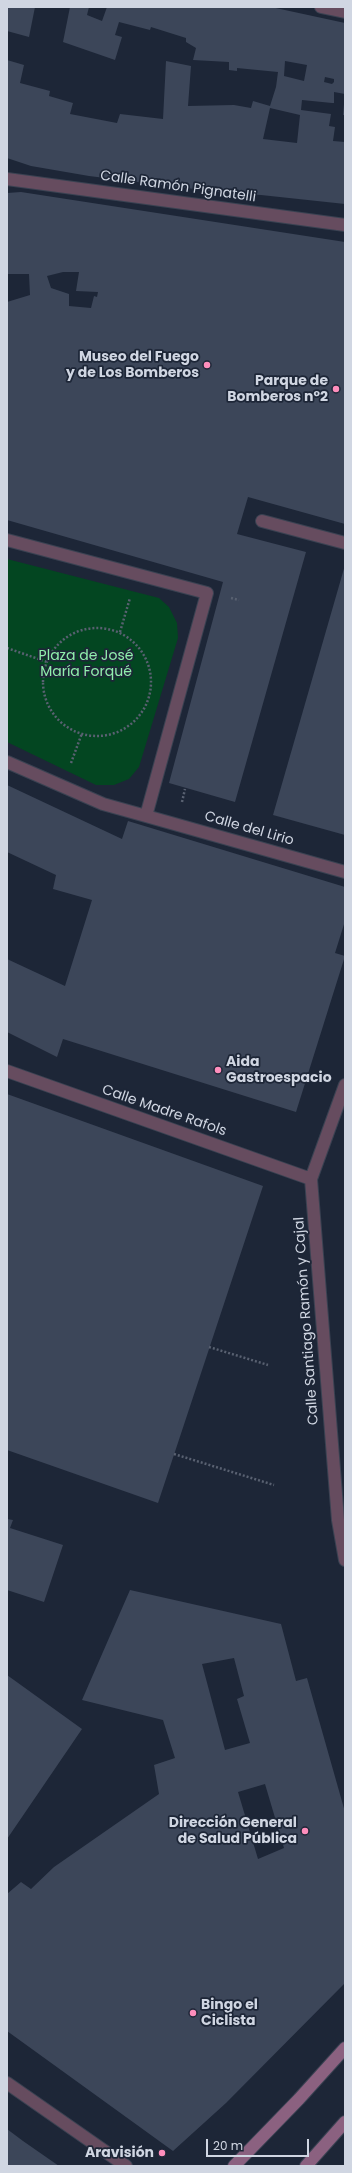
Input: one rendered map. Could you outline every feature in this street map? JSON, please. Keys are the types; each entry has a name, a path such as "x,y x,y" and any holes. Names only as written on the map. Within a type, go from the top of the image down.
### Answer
{"street":[{"path":"322,7 345,12"},
{"name":"Calle Ramón Pignatelli","path":"7,179 345,225"},
{"path":"262,521 345,543"},
{"path":"7,540 207,593 146,816 120,810 7,762"},
{"name":"Calle del Lirio","path":"146,816 345,872"},
{"name":"Calle Madre Rafols","path":"7,1071 311,1179"},
{"name":"Calle Santiago Ramón y Cajal","path":"345,1085 311,1179 338,1520 345,1560"},
{"path":"234,2166 299,2100 345,2048"},
{"path":"7,2083 126,2166"},
{"path":"306,2166 345,2122"}],"path":[{"path":"120,632 138,574"},
{"path":"101,627 120,632 129,638 142,651 151,673 151,692 143,712 135,721 119,732 92,736 74,731 58,720 52,712 44,694 43,680 47,662 59,643 83,629 101,627"},
{"path":"7,648 47,662"},
{"path":"62,786 82,733"},
{"path":"210,1347 268,1365"},
{"path":"174,1454 274,1485"}],"green space":[{"name":"Plaza de José María Forqué","path":"7,559 159,598 169,607 177,623 178,638 139,767 129,779 114,785 96,785 7,742"}],"building":[{"path":"7,7 35,7 29,37 7,31"},
{"path":"70,7 89,7 87,15 102,21 107,7 271,7 345,23 345,94 334,92 334,103 302,100 301,110 331,114 329,126 335,127 333,141 345,142 345,204 261,195 226,193 89,176 31,166 7,158 7,60 24,65 20,83 50,91 49,96 73,103 70,114 117,123 120,114 163,119 166,61 191,66 188,106 234,105 251,108 253,101 270,106 276,87 278,72 237,68 237,71 229,70 229,62 193,60 196,48 186,42 186,38 151,27 150,30 119,22 115,35 122,37 115,60 63,42","holes":["285,61 307,65 304,81 284,76","325,77 334,79 332,84 324,82","270,108 300,115 297,143 263,139"]},
{"path":"344,104 345,115 343,115"},
{"path":"21,192 345,242 345,524 248,497 237,534 306,552 235,802 169,783 223,582 7,520 7,302 30,295 29,274 7,274 7,193","holes":["63,272 79,272 76,291 98,292 97,297 94,296 91,308 69,306 69,294 51,288 47,276"]},
{"path":"345,565 345,835 273,815"},
{"path":"7,785 122,839 128,821 345,887 345,921 335,953 345,956 296,1112 63,1039 57,1057 7,1032 7,959 65,986 92,900 53,889 56,875 7,852"},
{"path":"7,1094 263,1186 158,1503 7,1450"},
{"path":"7,1519 13,1520 10,1528 63,1545 44,1602 7,1590"},
{"path":"130,1590 281,1624 296,1681 307,1678 345,1812 345,1983 226,2103 173,2151 7,2031 7,1894 21,1882 31,1889 54,1867 159,1794 154,1765 175,1758 163,1720 82,1700","holes":["234,1658 244,1696 237,1699 250,1743 225,1750 202,1664","265,1784 284,1848 258,1859 238,1792"]},
{"path":"7,1675 82,1729 7,1839"},
{"path":"7,2129 23,2141 59,2166 7,2166"}],"place":[{"name":"Museo del Fuego y de Los Bomberos","path":"207,365"},
{"name":"Parque de Bomberos n°2","path":"336,389"},
{"name":"Aida Gastroespacio","path":"218,1070"},
{"name":"Dirección General de Salud Pública","path":"305,1831"},
{"name":"Bingo el Ciclista","path":"193,2013"},
{"name":"Aravisión","path":"162,2153"}]}
